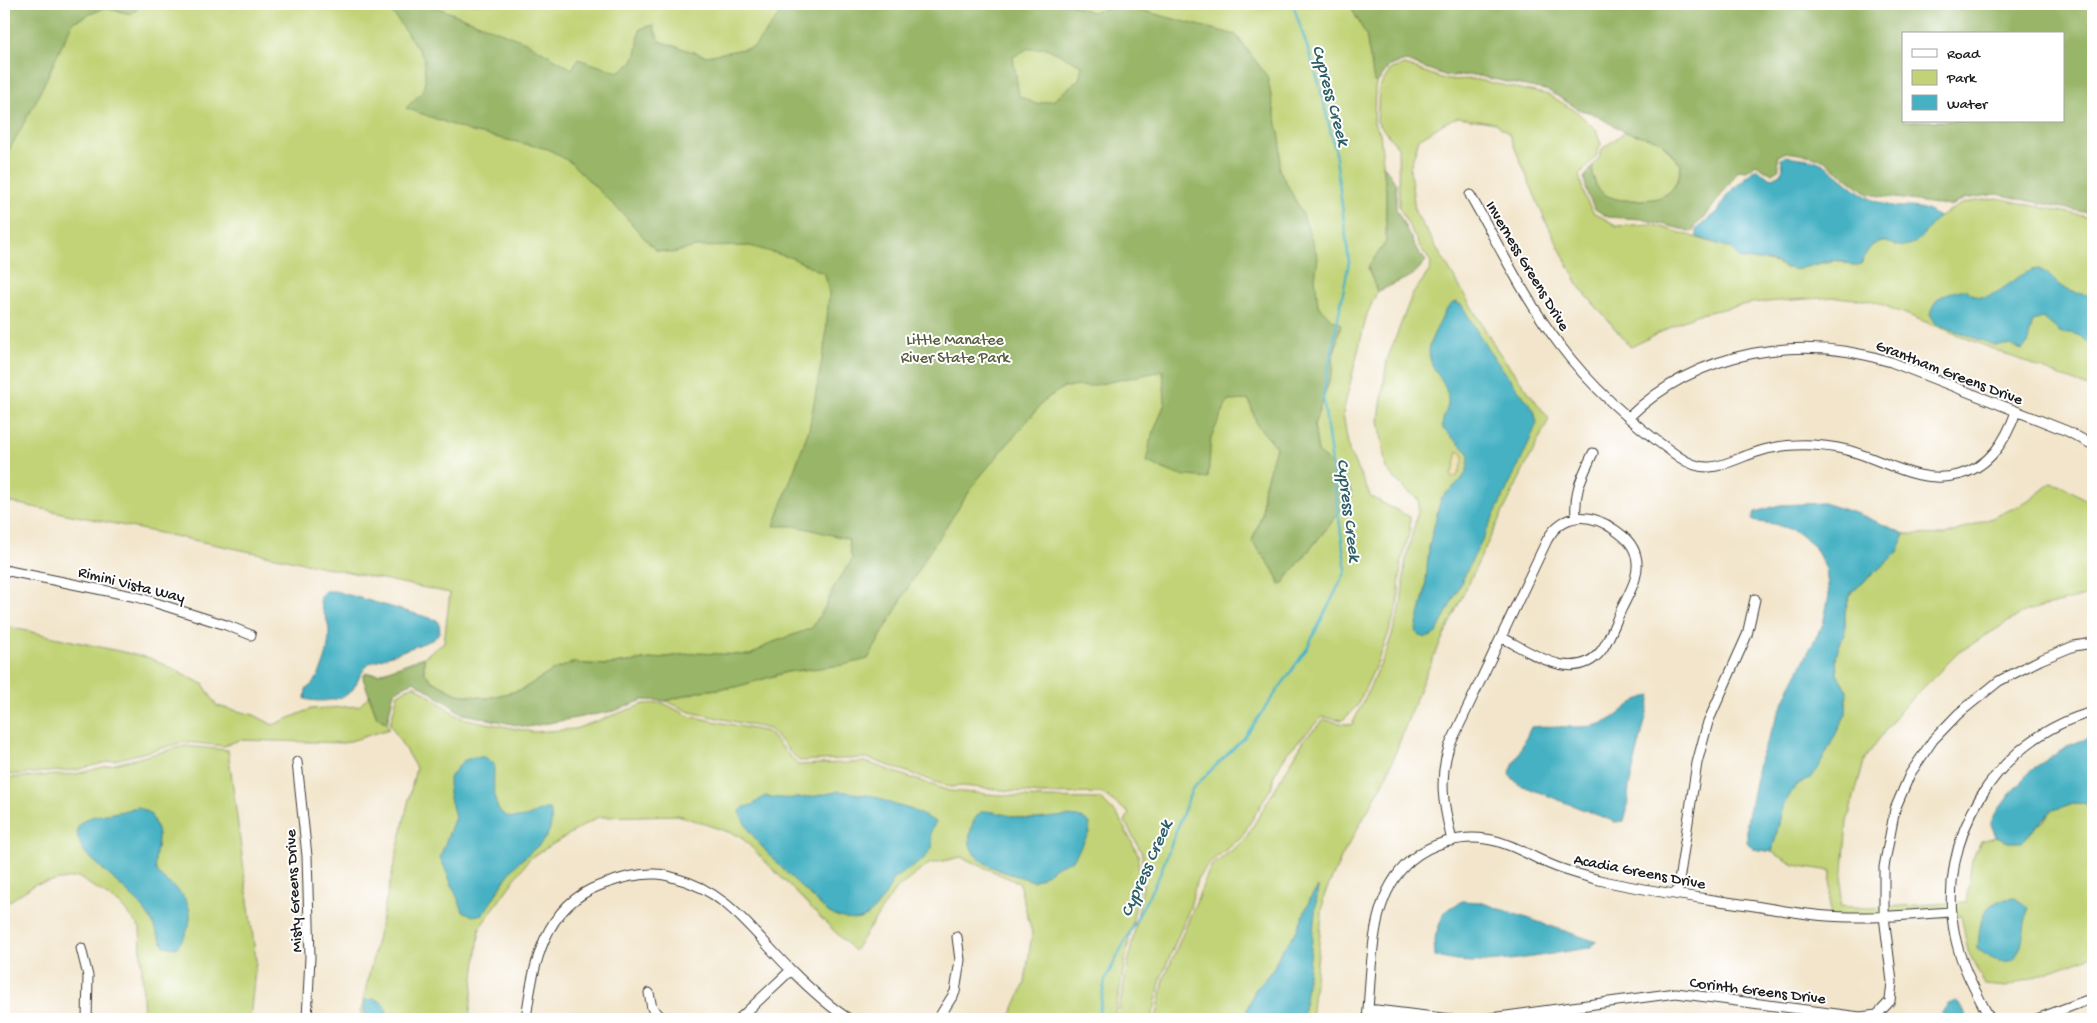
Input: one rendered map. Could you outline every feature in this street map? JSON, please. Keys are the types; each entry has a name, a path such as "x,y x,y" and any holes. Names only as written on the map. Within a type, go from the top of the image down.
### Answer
{"street":[{"name":"Inverness Greens Drive","path":"1470,195 1550,332 1580,369 1628,417 1680,457 1700,467 1718,467 1755,452 1778,446 1812,445 1846,450 1916,475 1934,478 1960,475 1983,463 1995,452 2005,438 2016,412"},
{"name":"Grantham Greens Drive","path":"1628,417 1646,401 1671,385 1716,363 1748,354 1802,348 1837,349 1880,358 2067,431 2093,445"},
{"path":"1576,517 1575,503 1578,485 1593,453"},
{"path":"1452,841 1443,798 1442,781 1443,766 1449,747 1501,637 1549,536 1560,525 1576,517 1596,518 1627,540 1636,557 1637,575 1602,648 1594,657 1584,663 1564,666 1549,661 1501,637"},
{"name":"Rimini Vista Way","path":"4,570 137,597 226,625 251,635"},
{"path":"1677,894 1698,763 1708,722 1747,635 1755,599"},
{"name":"Corinth Greens Drive","path":"1484,1019 1676,993 1860,1018 1877,1016 1890,1001 1892,982 1884,916 1884,867 1895,809 1910,774 1933,740 1958,714 1999,681 2040,660 2074,646 2093,643"},
{"path":"1990,1019 1970,981 1954,934 1952,891 1956,855 1970,815 1984,791 2005,765 2035,739 2060,725 2093,712"},
{"name":"Misty Greens Drive","path":"297,762 307,856 310,957 308,1019"},
{"name":"Acadia Greens Drive","path":"1367,1019 1376,927 1386,893 1396,877 1411,860 1431,848 1468,838 1493,840 1572,872 1677,894 1823,916 1884,916 1952,912"},
{"path":"526,1019 531,979 537,956 549,929 567,908 588,890 626,876 658,873 692,882 730,906 791,970 849,1019"},
{"path":"938,1019 955,992 960,960 957,936"},
{"path":"81,948 88,976 87,1019"},
{"path":"739,1019 791,970"},
{"path":"649,993 652,1008 662,1019"},
{"path":"2037,1019 2093,998"},
{"path":"1368,1009 1451,1019"}],"green space":[{"name":"Little Manatee River State Park","path":"4,4 2093,4 2093,200 1383,55 1375,89 1374,123 1380,133 1386,191 1386,242 1368,267 1377,292 1367,314 1343,413 1349,451 1371,497 1410,517 1410,529 1401,563 1398,605 1382,652 1357,706 1343,720 1322,717 1287,753 1274,775 1272,786 1241,838 1210,862 1197,879 1190,907 1161,978 1152,1019 1117,1019 1143,887 1142,853 1125,822 1129,813 1102,793 1041,794 963,786 950,787 867,758 799,761 769,729 690,712 666,701 701,691 736,687 787,672 810,669 696,653 606,665 572,663 554,670 521,690 487,698 457,694 432,681 424,672 424,657 444,642 450,593 4,501","holes":["1338,341 1332,358 1333,369 1314,425 1318,452 1340,473 1350,487 1352,497 1281,585 1260,551"]},
{"path":"4,4 143,4 131,14 104,8 73,22 34,105 4,159"},
{"path":"378,4 431,4 528,43 572,69 578,59 618,72 634,59 640,29 653,25 659,41 706,56 754,47 788,4 1070,4 1091,12 1124,6 1236,35 1267,76 1281,143 1279,169 1303,215 1318,258 1315,278 1318,305 1331,319 1341,324 1332,358 1333,369 1314,425 1318,452 1340,473 1350,487 1352,497 1281,585 1272,568 1252,541 1262,514 1263,491 1276,447 1257,425 1249,400 1228,401 1211,437 1208,478 1178,475 1147,462 1150,441 1165,403 1163,371 1090,386 1064,387 1046,399 977,480 924,560 868,659 843,665 787,672 736,687 701,691 666,701 643,700 614,711 527,727 463,714 414,681 394,692 387,723 377,717 363,678 365,673 378,674 424,657 424,672 432,681 457,694 487,698 521,690 554,670 572,663 606,665 696,653 750,655 771,643 812,628 835,585 852,560 848,539 796,526 774,526 809,429 825,344 829,294 825,274 792,258 750,246 695,247 672,253 655,250 624,215 570,162 548,149 472,132 406,108 423,91 425,80 424,58 395,16","holes":["1046,48 1082,65 1079,79 1054,100 1036,104 1019,96 1013,57 1027,49"]},
{"path":"1349,4 2087,4 2093,11 2093,214 1997,194 1964,199 1950,206 1868,194 1825,161 1813,156 1786,152 1778,156 1778,171 1772,174 1756,164 1747,171 1739,170 1706,216 1694,227 1693,232 1642,219 1608,217 1595,209 1588,196 1584,178 1593,166 1593,177 1596,185 1607,196 1615,199 1654,199 1665,195 1675,185 1681,165 1659,140 1625,132 1592,113 1580,110 1549,91 1474,75 1447,76 1406,61 1389,66 1378,82 1374,82 1366,35"},
{"path":"1405,65 1447,80 1473,79 1549,95 1577,112 1596,130 1601,144 1596,157 1579,175 1585,198 1593,212 1617,226 1651,224 1731,248 1739,258 1747,260 1757,259 1776,263 1785,268 1795,269 1837,260 1852,266 1861,264 1868,250 1877,243 1888,242 1904,246 1924,233 1938,217 1964,203 1997,198 2093,218 2093,389 1873,301 1836,297 1751,303 1695,315 1631,347 1580,288 1545,220 1509,134 1496,123 1458,117 1446,122 1419,139 1410,168 1415,212 1498,351 1549,419 1423,680 1385,780 1342,856 1324,896 1311,1019 1156,1019 1164,979 1211,866 1244,841 1306,737 1324,720 1352,725 1386,653 1401,606 1405,563 1419,500 1407,491 1386,469 1379,420 1387,360 1412,295 1430,270 1431,262 1420,247 1399,207 1398,147 1377,122 1379,88 1391,69"},
{"path":"1625,132 1659,140 1681,165 1679,177 1672,190 1659,199 1616,201 1597,188 1592,172 1593,166 1603,148"},
{"path":"1383,164 1396,184 1396,209 1417,250 1426,261 1413,275 1377,292 1368,267 1386,242 1386,191"},
{"path":"2051,483 2063,486 2093,504 2093,594 2026,611 1959,652 1899,712 1865,758 1847,822 1840,906 1869,908 1966,902 1972,860 1981,841 1996,837 2008,842 2043,822 2051,811 2073,803 2093,804 2093,956 2006,987 1985,985 1968,951 1961,916 1829,922 1831,871 1794,865 1772,852 1783,806 1796,785 1810,778 1847,690 1837,674 1836,655 1845,631 1845,611 1851,593 1898,552 1905,534 1945,535 1992,518 2027,502"},
{"path":"4,626 150,658 203,684 217,706 254,715 273,725 311,709 359,706 369,696 377,717 387,723 389,729 344,743 239,740 224,746 185,742 76,770 4,775"},
{"path":"414,685 461,718 533,732 575,729 644,704 663,703 689,716 768,732 798,765 866,762 949,791 1041,798 1101,799 1118,816 1138,854 1139,888 1114,1019 1009,1019 1025,983 1032,933 1019,883 961,857 929,864 895,890 854,951 740,836 678,815 598,817 530,858 480,927 469,1019 359,1019 416,768 390,724 398,694"},
{"path":"185,746 228,750 256,960 250,1019 144,1019 140,928 120,904 78,877 35,884 4,905 4,778 76,774"}],"sand":[{"path":"1458,451 1463,454 1463,462 1458,475 1452,478 1451,474"}],"water":[{"path":"1786,156 1810,159 1823,164 1859,192 1875,201 1892,206 1924,209 1938,217 1915,243 1905,247 1880,242 1867,251 1861,264 1852,266 1845,262 1831,261 1803,268 1790,269 1774,262 1739,258 1730,248 1697,237 1696,229 1719,210 1727,195 1756,168 1772,178 1781,174 1783,167 1781,159"},
{"path":"2039,269 2047,273 2066,289 2093,296 2093,345 2072,333 2061,333 2043,318 2033,321 2027,345 2022,350 2010,345 1994,345 1936,324 1930,314 1935,302 1948,293 1965,289 1975,296 1991,295 2023,275"},
{"path":"1457,302 1463,307 1488,350 1534,410 1537,423 1524,454 1437,632 1430,637 1425,637 1417,633 1416,629 1425,591 1429,546 1441,498 1462,479 1467,470 1469,458 1468,452 1443,429 1442,425 1448,404 1447,394 1431,363 1429,350 1432,338 1448,307"},
{"path":"1823,503 1859,514 1905,534 1898,552 1851,593 1845,611 1845,631 1836,655 1837,674 1847,690 1846,714 1818,769 1810,778 1796,785 1783,806 1772,852 1753,849 1747,842 1747,822 1760,757 1790,687 1823,624 1829,596 1826,569 1814,546 1795,531 1752,519 1755,512 1780,505"},
{"path":"325,591 335,591 437,620 439,631 432,640 370,663 362,672 353,689 344,696 324,701 305,699 306,689 317,677 325,660 329,640 328,624 320,600"},
{"path":"1651,696 1629,787 1624,821 1615,822 1518,784 1509,774 1531,727 1580,727 1600,724 1614,718 1633,703 1644,697"},
{"path":"2093,736 2093,804 2073,803 2051,811 2022,842 2008,842 1996,837 1991,824 1995,814 2025,777 2034,768 2070,745"},
{"path":"473,757 485,757 494,764 494,793 499,809 505,815 513,818 525,817 550,809 551,819 550,828 542,842 516,865 483,914 473,916 463,911 440,857 455,817 449,794 449,778 463,761"},
{"path":"839,791 874,796 910,809 936,822 931,832 932,848 929,853 916,865 896,877 876,908 864,918 857,920 829,913 764,849 744,822 740,811 765,796 802,798"},
{"path":"138,807 150,813 157,829 158,838 155,860 157,872 182,895 189,909 189,925 176,948 164,946 150,918 138,902 84,852 79,840 77,831 79,825 84,820"},
{"path":"982,811 1029,819 1061,816 1077,817 1090,823 1089,833 1073,860 1057,866 1041,878 1033,881 991,866 981,861 974,854 970,845 970,834 974,821"},
{"path":"1318,887 1303,1019 1246,1019 1247,1009 1255,990 1273,969 1281,951 1296,932 1311,897"},
{"path":"2015,898 2028,907 2021,946 2014,960 1995,960 1978,949 1984,913 1995,903"},
{"path":"1462,901 1480,902 1597,942 1589,948 1490,962 1470,962 1435,956 1434,940 1444,912"},
{"path":"374,999 383,1004 388,1019 364,1019 365,1000"},
{"path":"1955,1001 1961,1006 1968,1019 1938,1019 1947,1005"}],"waterway":[{"name":"Cypress Creek","path":"1098,1019 1105,980 1160,874 1192,789 1244,738 1306,650 1346,571 1323,396 1349,262 1335,150 1319,83 1293,4"}]}
